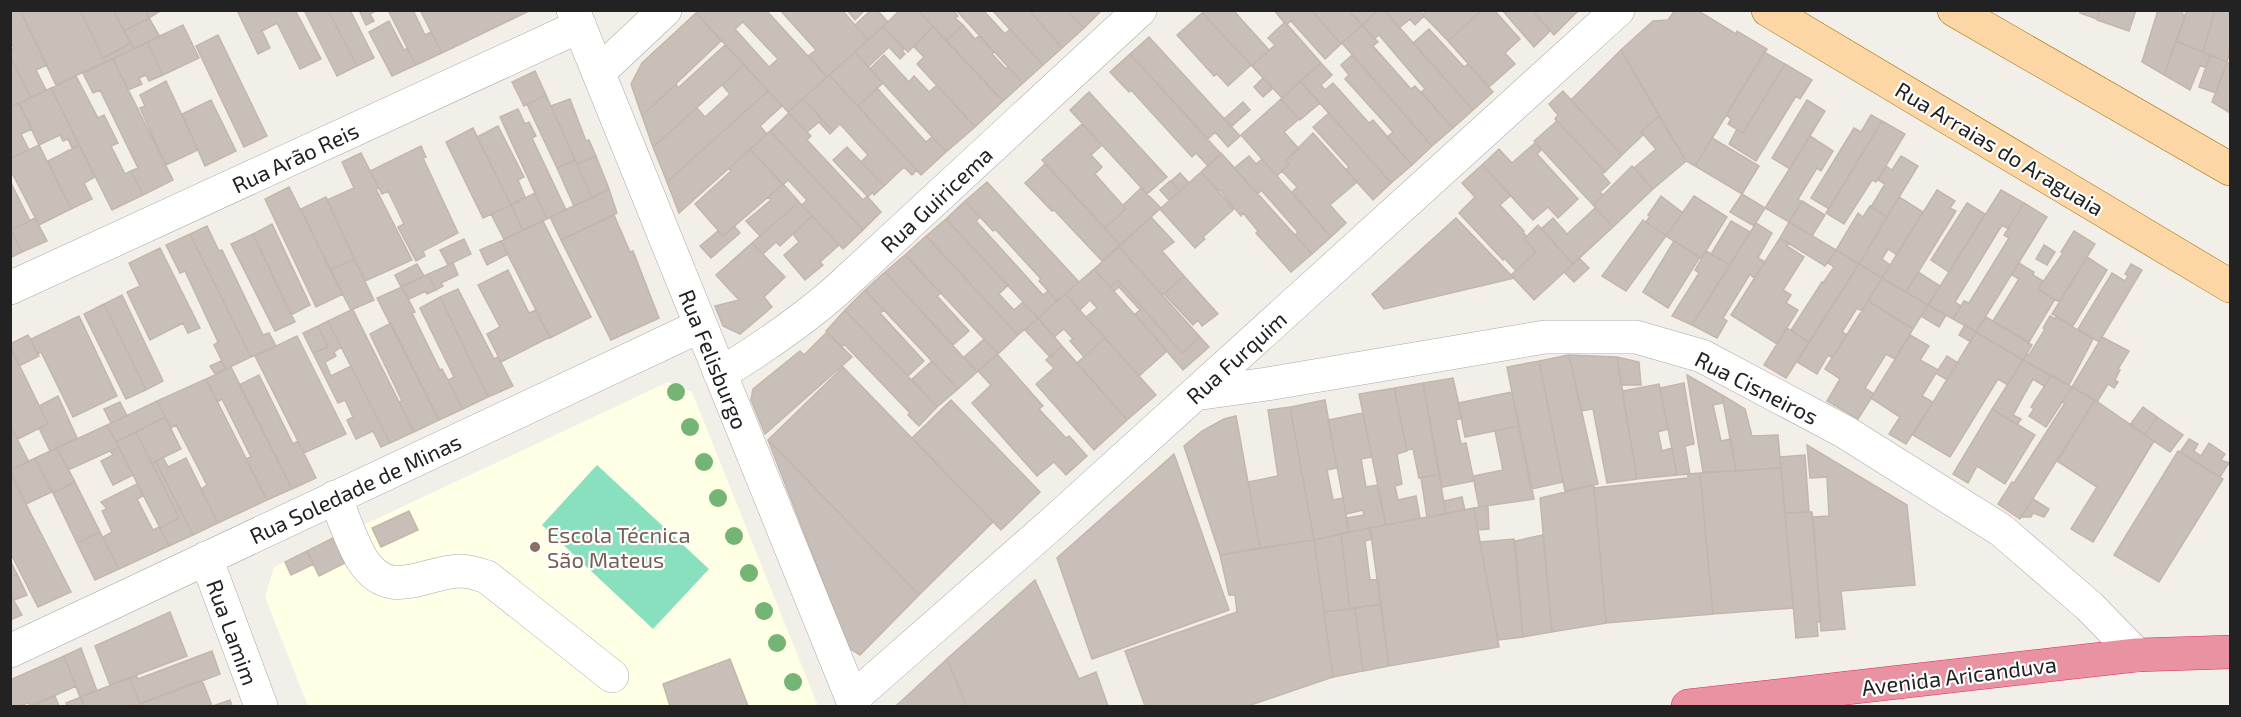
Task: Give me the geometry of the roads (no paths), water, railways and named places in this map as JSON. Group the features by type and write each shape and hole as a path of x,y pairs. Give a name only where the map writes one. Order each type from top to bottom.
{"highway":[{"name":"Avenida Aricanduva","path":"1688,706 2138,655 2230,652"}],"main road":[{"name":"Rua Arraias do Araguaia","path":"1768,10 2230,286"},
{"path":"1954,10 2230,169"}],"street":[{"path":"599,72 665,10"},
{"name":"Rua Guiricema","path":"720,374 799,322 836,292 1140,10"},
{"name":"Rua Furquim","path":"853,703 1618,10"},
{"name":"Rua Felisburgo","path":"576,18 853,703"},
{"name":"Rua Arão Reis","path":"10,288 576,18"},
{"name":"Rua Soledade de Minas","path":"10,651 700,326"},
{"name":"Rua Cisneiros","path":"1195,394 1545,337 1636,338 1702,356 1845,432 2001,530 2089,606 2138,655"},
{"path":"335,497 363,562 380,578 396,584 458,571 469,571 487,577 612,676"},
{"name":"Rua Lamim","path":"206,558 261,706"}],"place":[{"name":"Escola Técnica São Mateus","path":"535,547"}]}
